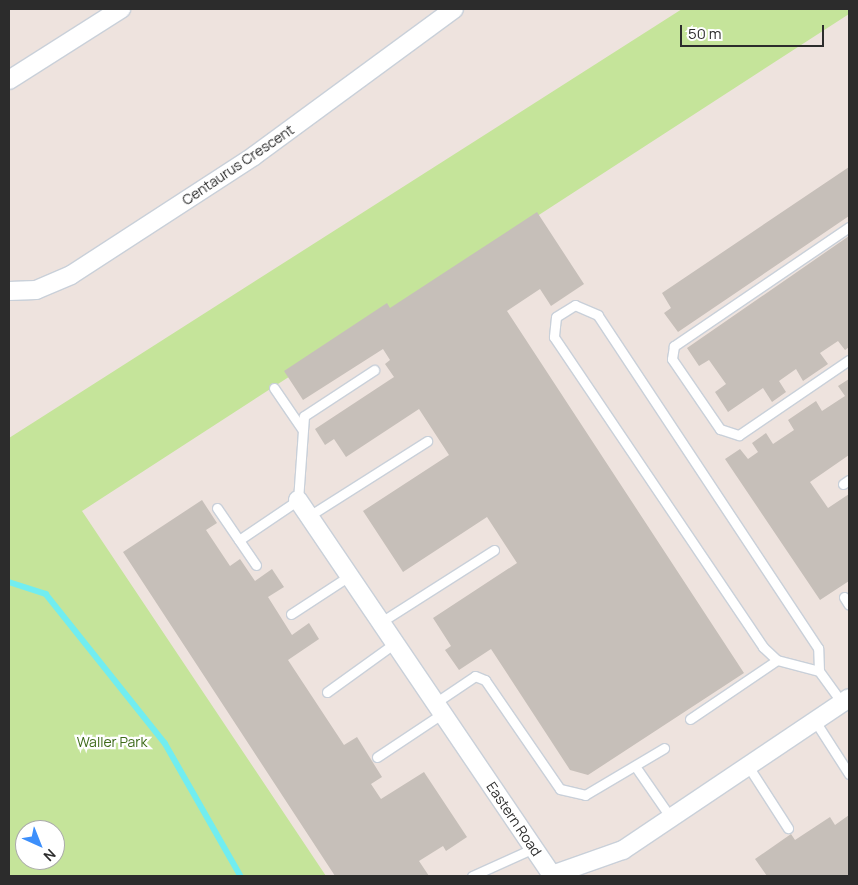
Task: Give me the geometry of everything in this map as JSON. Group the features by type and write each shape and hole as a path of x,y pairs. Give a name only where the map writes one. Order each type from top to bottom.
{"street":[{"path":"9,80 121,9"},
{"name":"Centaurus Crescent","path":"9,291 36,290 71,275 254,156 454,9"},
{"name":"Eastern Road","path":"298,500 552,874 623,850 845,701"}],"lane":[{"path":"849,227 674,346 672,359 720,429 739,435 849,360"},
{"path":"819,671 818,648 598,315 575,305 556,316 554,337 763,647 777,660 819,671 845,701"},
{"path":"239,540 298,500 304,416 374,370"},
{"path":"274,388 302,429"},
{"path":"309,516 427,441"},
{"path":"217,508 256,565"},
{"path":"381,622 494,550"},
{"path":"291,614 349,576"},
{"path":"327,692 395,644"},
{"path":"690,720 777,660"},
{"path":"377,757 439,708 474,676 485,680 560,789 585,795 664,748"},
{"path":"815,721 849,774"},
{"path":"636,766 670,818"},
{"path":"748,766 788,828"},
{"path":"472,876 534,848"}],"green space":[{"name":"Waller Park","path":"682,9 849,9 849,14 82,511 326,876 9,876 9,438"}],"building":[{"path":"849,167 849,216 678,332 664,313 671,308 662,293"},
{"path":"537,212 584,284 551,306 540,289 507,311 744,673 588,775 570,770 491,649 459,670 445,650 451,646 433,618 517,563 487,517 403,572 363,511 449,455 419,409 346,457 334,439 325,445 315,429 394,377 385,364 390,360 383,349 303,400 284,371 387,303 390,308"},
{"path":"849,236 849,347 845,350 838,341 820,353 828,364 803,381 796,369 779,381 786,392 772,402 763,388 728,412 715,392 726,384 709,360 699,366 687,348"},
{"path":"849,379 849,455 810,482 828,508 849,494 849,581 820,600 725,459 740,449 748,459 758,452 752,443 766,433 773,444 794,430 788,420 816,401 822,411 845,396 838,386"},
{"path":"202,500 217,523 206,530 230,566 240,559 255,581 272,569 284,587 268,597 292,635 309,623 319,639 288,660 344,745 357,737 382,777 371,784 381,799 424,772 467,837 446,851 443,846 419,861 429,876 335,876 123,552"},
{"path":"849,815 849,876 767,876 755,859 791,834 795,840 830,817 835,825"}],"waterway":[{"path":"9,582 46,594 165,743 241,876"}]}
